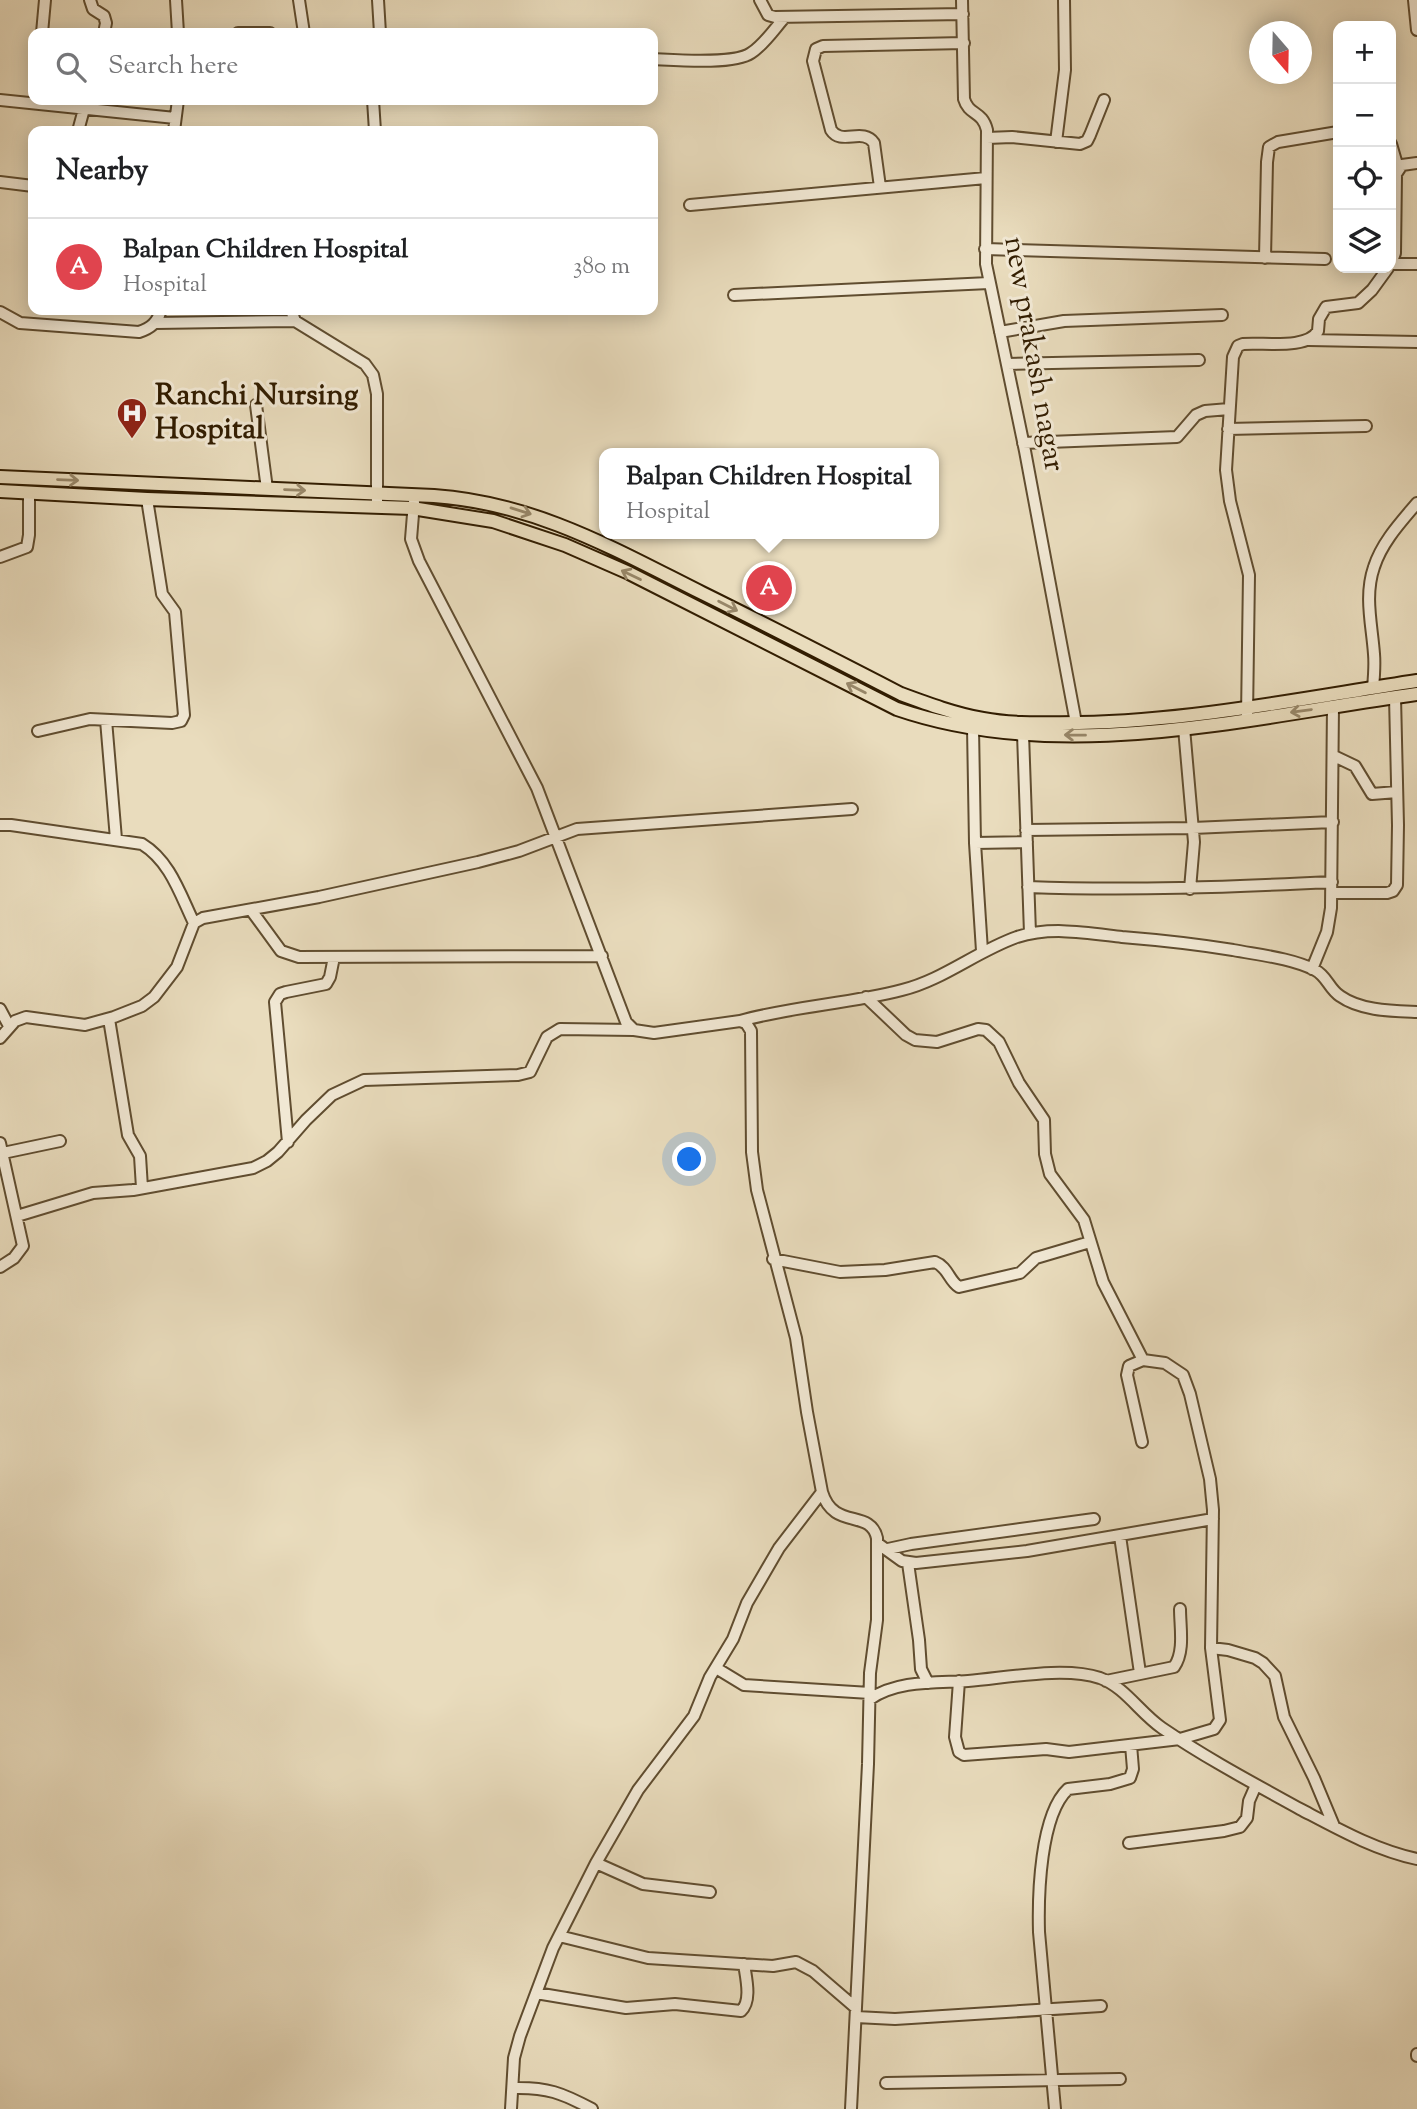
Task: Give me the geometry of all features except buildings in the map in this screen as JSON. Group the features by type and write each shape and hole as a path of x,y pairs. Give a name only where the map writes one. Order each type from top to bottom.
{"main road":[{"path":"0,477 267,489 377,500"},
{"path":"0,491 147,499 488,502 568,528 631,557 922,702 985,720 1019,723 1141,720 1333,706 1417,694"},
{"path":"414,501 493,521 565,545 629,573 897,709 935,722 1023,734 1115,734 1184,728 1417,681"}],"street":[{"path":"42,28 45,0"},
{"path":"90,0 93,9 104,16 105,28"},
{"path":"176,0 178,28"},
{"path":"299,0 303,28"},
{"path":"378,0 380,28"},
{"path":"760,0 768,15 785,17 963,14"},
{"path":"962,0 964,99 966,106 984,119 987,138 1012,137 1073,145 1087,141 1104,100"},
{"path":"1056,142 1065,70 1064,0"},
{"path":"1414,0 1417,30"},
{"path":"658,59 710,60 747,56 785,17"},
{"path":"880,187 874,143 870,138 865,135 839,137 831,130 813,61 816,49 823,46 964,43"},
{"path":"0,100 28,102"},
{"path":"174,126 177,105"},
{"path":"373,105 375,126"},
{"path":"80,126 89,106 175,118"},
{"path":"1265,257 1269,147 1279,142 1333,133"},
{"name":"new prakash nagar","path":"987,138 985,249 989,283 1023,443 1076,723"},
{"path":"1396,163 1417,163"},
{"path":"690,205 986,177"},
{"path":"0,182 28,185"},
{"path":"985,249 1325,259"},
{"path":"1396,265 1417,264"},
{"path":"1309,340 1318,331 1319,319 1326,307 1358,303 1384,273"},
{"path":"734,295 989,283"},
{"path":"0,312 20,323 139,332 155,323 159,315"},
{"path":"1000,332 1064,321 1222,314"},
{"path":"293,315 295,321"},
{"path":"155,323 295,321 365,364 373,374 377,394 377,500"},
{"path":"1248,713 1249,575 1227,485 1233,357 1238,346 1252,343 1293,344 1309,340 1417,342"},
{"path":"1007,364 1199,360"},
{"path":"256,405 267,489"},
{"path":"1023,443 1177,437 1196,415 1205,411 1229,409"},
{"path":"1228,429 1366,426"},
{"path":"0,557 27,547 29,493"},
{"path":"38,731 79,721 181,722 184,715 175,612 162,594 147,499"},
{"path":"414,501 411,539 419,561 532,777 622,1014 634,1030"},
{"path":"1373,688 1374,655 1369,600 1371,577 1381,551 1417,503"},
{"path":"1028,887 1108,890 1332,888 1387,893 1393,891 1397,885 1395,697"},
{"path":"1312,969 1330,921 1333,706"},
{"path":"106,720 116,839"},
{"path":"973,728 975,843 982,951"},
{"path":"1184,728 1193,828 1190,889"},
{"path":"1023,734 1030,933"},
{"path":"1334,756 1355,766 1372,794 1397,792"},
{"path":"0,1009 4,1031 26,1017 85,1025 108,1019 142,1006 154,997 177,967 194,923 203,918 450,869 519,851 577,829 852,809"},
{"path":"1027,830 1193,828 1333,822"},
{"path":"0,825 142,844 161,859 194,923"},
{"path":"975,843 1027,842"},
{"path":"251,910 281,951 299,957 602,956"},
{"path":"17,1216 93,1193 142,1188 253,1168 267,1161 288,1142 332,1095 364,1080 518,1075 530,1072 547,1037 560,1029 634,1030 654,1033 740,1021 775,1011 866,997 917,985 982,951 1030,933 1063,931 1233,950 1312,969 1322,974 1338,995 1345,999 1373,1008 1417,1012"},
{"path":"288,1142 275,1002 280,994 326,984 334,957"},
{"path":"866,997 906,1035 915,1040 937,1042 978,1029 993,1034 1006,1052 1019,1083 1044,1120 1045,1154 1050,1174 1080,1212 1103,1282 1143,1360"},
{"path":"108,1019 128,1135 140,1156 142,1188"},
{"path":"740,1021 747,1023 752,1040 752,1152 757,1190 796,1338 822,1492 825,1502 839,1516 870,1524 875,1529 877,1543 877,1620 871,1657 851,2109"},
{"path":"0,1267 14,1258 23,1246 1,1146 60,1141"},
{"path":"774,1259 840,1272 885,1270 936,1262 951,1274 955,1285 959,1287 1020,1273 1036,1258 1090,1242"},
{"path":"959,1681 955,1737 959,1752 964,1755 1046,1749 1069,1752 1131,1745 1180,1739 1214,1729 1219,1724 1211,1648 1213,1519 1210,1479 1183,1375 1165,1363 1143,1360 1129,1366 1127,1375 1142,1442"},
{"path":"511,2109 516,2050 559,1936 596,1863 638,1790 694,1716 733,1639 747,1603 779,1548 822,1492"},
{"path":"888,1549 1094,1519"},
{"path":"877,1543 908,1563 1027,1552 1213,1519"},
{"path":"1120,1536 1140,1673"},
{"path":"908,1563 921,1669 928,1683"},
{"path":"1106,1681 1140,1673 1164,1671 1177,1664 1180,1651 1180,1609"},
{"path":"1211,1648 1241,1653 1264,1663 1271,1670 1278,1686 1284,1717 1334,1826"},
{"path":"716,1668 744,1685 870,1696 888,1689 928,1683 1052,1673 1094,1677 1123,1692 1149,1719 1256,1785 1377,1848 1417,1859"},
{"path":"1055,2109 1038,1906 1043,1858 1052,1817 1059,1800 1068,1789 1110,1784 1130,1778 1133,1769 1131,1745"},
{"path":"1129,1843 1240,1827 1247,1818 1249,1801 1256,1785"},
{"path":"596,1863 642,1884 710,1892"},
{"path":"559,1936 648,1958 773,1966 796,1962 813,1972 856,2012 869,2019 1101,2006"},
{"path":"536,1993 626,2008 675,2004 741,2011 746,2007 747,2000 744,1964"},
{"path":"886,2083 1120,2078"},
{"path":"513,2088 539,2087 552,2090 592,2109"}],"place":[{"name":"Ranchi Nursing Hospital","path":"132,440"},
{"name":"Balpan Children Hospital","path":"769,588"}]}
